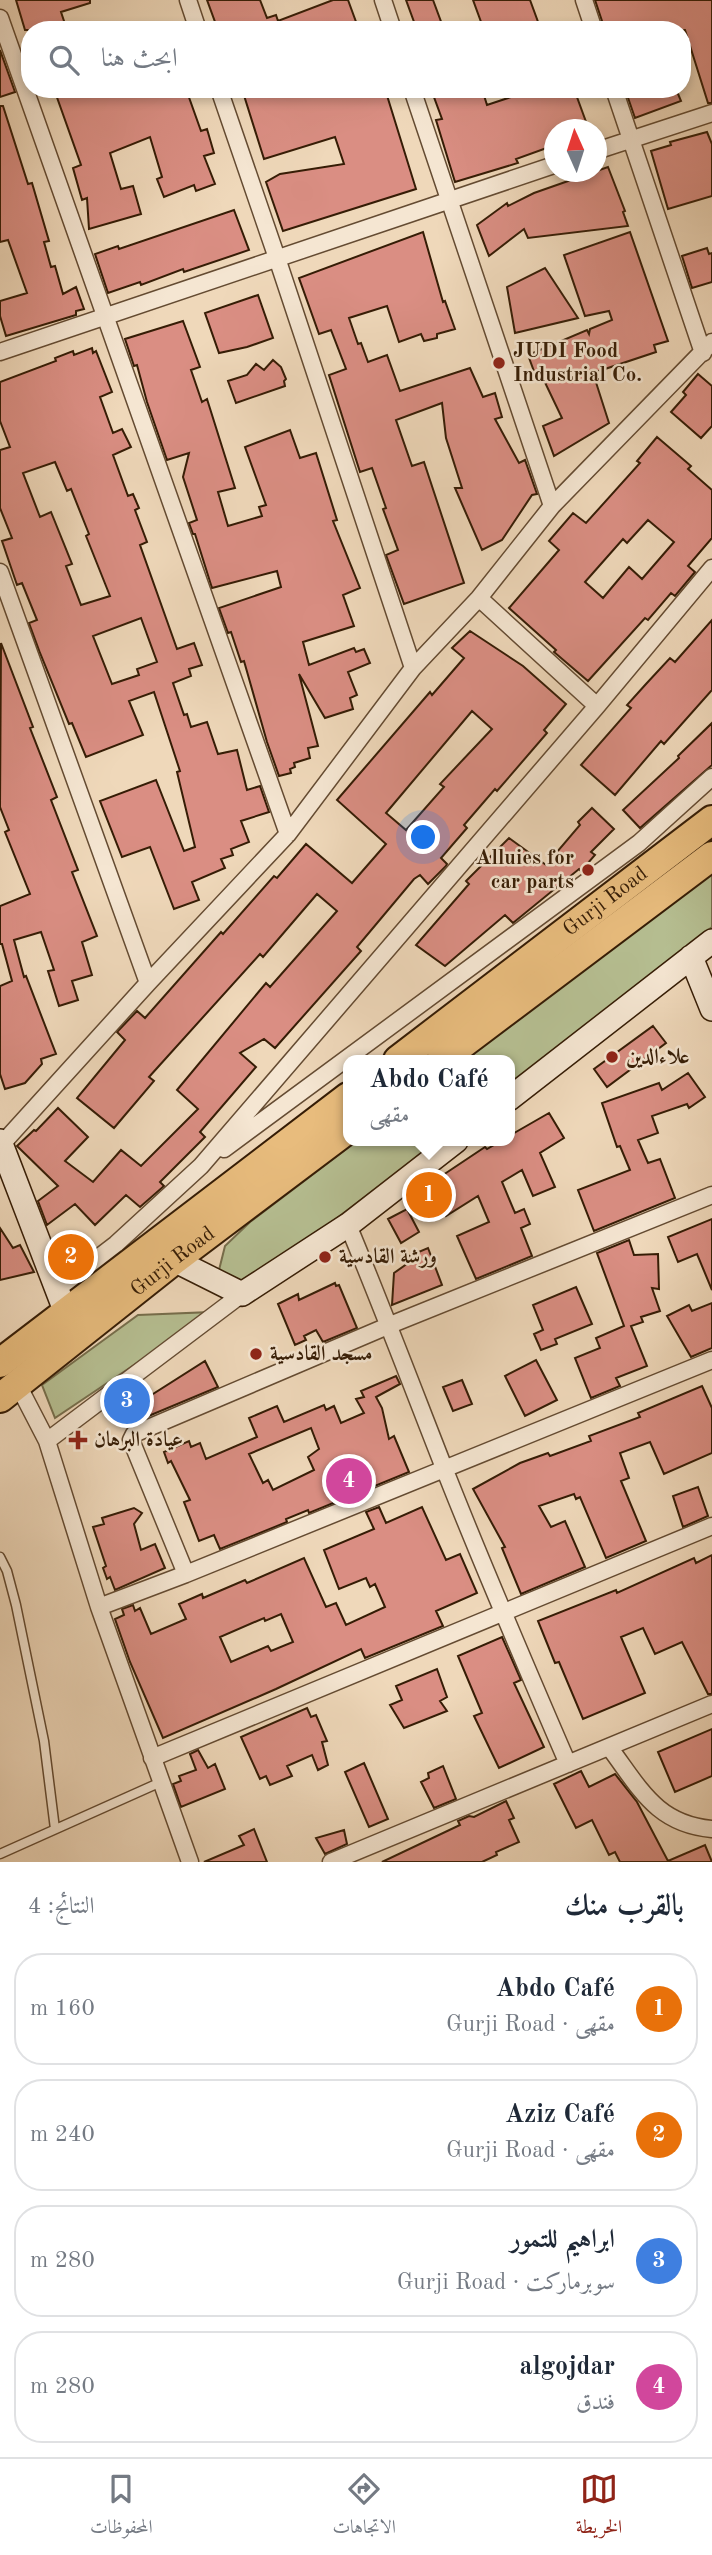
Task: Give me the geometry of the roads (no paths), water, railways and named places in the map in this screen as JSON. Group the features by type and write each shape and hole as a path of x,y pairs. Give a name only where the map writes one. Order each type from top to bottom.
{"highway":[{"name":"Gurji Road","path":"405,1055 712,820"},
{"name":"Gurji Road","path":"448,1055 712,856"},
{"name":"Gurji Road","path":"17,1371 61,1301 343,1101"},
{"name":"Gurji Road","path":"17,1371 174,1260 343,1133"}],"main road":[{"path":"515,1094 712,942"},
{"path":"691,957 712,1009"},
{"path":"1,1143 61,1301"},
{"path":"174,1260 242,1294 348,1225 450,1146"}],"street":[{"path":"188,0 195,21"},
{"path":"383,0 390,21"},
{"path":"584,0 591,21"},
{"path":"0,18 21,78"},
{"path":"28,98 288,834"},
{"path":"222,98 412,668"},
{"path":"415,98 552,506"},
{"path":"1,1143 288,834 412,668 480,597 552,506 708,347 617,98"},
{"path":"607,147 712,113"},
{"path":"0,352 544,169"},
{"path":"201,1166 597,706 712,568"},
{"path":"0,572 148,983"},
{"path":"480,597 597,706"},
{"path":"352,1055 639,843 712,777"},
{"path":"61,1301 116,1244 201,1166 343,1061"},
{"path":"186,1574 131,1440 134,1434 390,1325 712,1195"},
{"path":"348,1225 502,1612 568,1764"},
{"path":"47,1441 242,1294"},
{"path":"99,1607 712,1360"},
{"path":"17,1371 47,1441 99,1607 190,1862"},
{"path":"152,1758 712,1526"},
{"path":"331,1862 712,1703"},
{"path":"609,1747 659,1811 676,1821 712,1829"}],"lane":[{"path":"0,1557 16,1605 44,1741 55,1829"},
{"path":"0,1854 161,1782"}],"place":[{"name":"JUDI Food Industrial Co.","path":"499,363"},
{"name":"Alluies for car parts","path":"588,870"},
{"name":"علاءالدين","path":"612,1057"},
{"name":"Abdo Café","path":"429,1195"},
{"name":"Aziz Café","path":"71,1257"},
{"name":"ورشة القادسية","path":"325,1257"},
{"name":"مسجد القادسية","path":"256,1354"},
{"name":"ابراهيم للتمور","path":"127,1401"},
{"name":"عيادة البرهان","path":"78,1440"},
{"name":"algojdar","path":"349,1481"}]}
